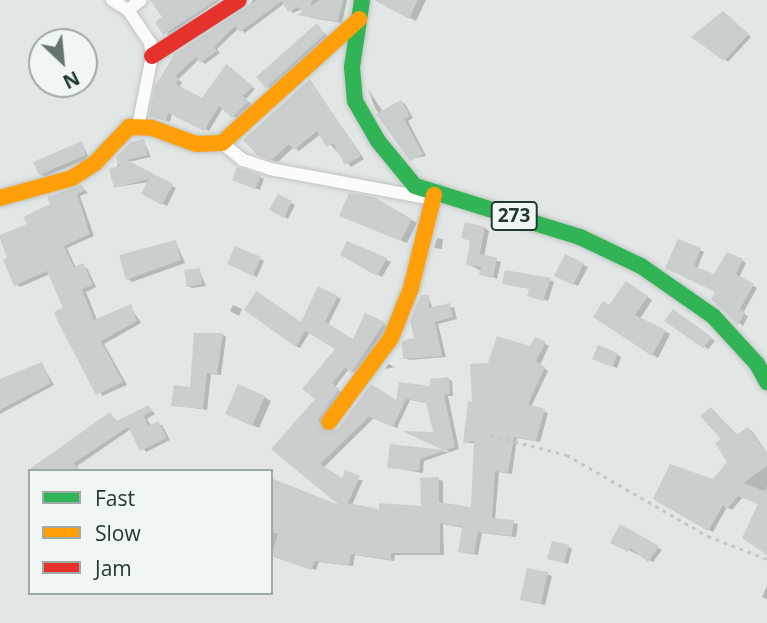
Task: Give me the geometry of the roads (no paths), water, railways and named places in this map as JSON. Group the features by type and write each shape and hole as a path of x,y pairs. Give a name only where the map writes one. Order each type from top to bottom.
{"street":[{"path":"112,0 128,10 150,43 152,56 138,127"},
{"path":"128,10 142,0"},
{"name":"273","path":"362,0 352,67 355,101 396,165 415,186 433,197 580,237 634,262 713,316 757,364 767,383"},
{"path":"152,56 230,2"},
{"path":"0,198 72,178 95,163 123,131 138,127 196,144 222,143 359,19"},
{"path":"222,143 243,160 270,169 433,197 417,249 411,288 391,338 329,422"}]}
